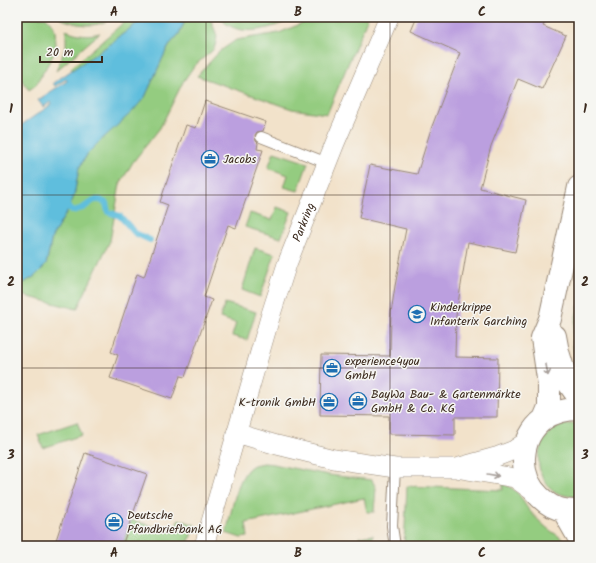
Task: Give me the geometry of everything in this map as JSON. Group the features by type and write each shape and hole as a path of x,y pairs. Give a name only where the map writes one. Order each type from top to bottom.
{"street":[{"name":"Parkring","path":"204,546 270,314 287,264 349,108 389,17"},
{"path":"544,419 549,407 550,385 542,338 550,319 579,187"},
{"path":"550,319 567,381 579,398"},
{"path":"534,492 526,476 523,458 527,441 534,429 544,419 568,409 579,409"},
{"path":"236,433 334,459 395,468 455,468 514,478 534,492 547,504 571,511 579,538"},
{"path":"455,468 496,457 514,450 527,441"}],"lane":[{"path":"261,137 327,163"},
{"path":"395,468 392,526 395,546"}],"green space":[{"path":"17,17 46,17 52,24 55,31 56,45 52,57 36,85 29,90 17,74"},
{"path":"59,17 115,17 105,22 85,25 74,23"},
{"path":"130,17 145,17 73,71 71,68"},
{"path":"183,17 207,17 211,20 217,36 215,46 213,50 194,66 183,82 160,128 133,162 120,184 110,241 77,309 17,294 17,287 35,276 46,265 52,237 69,208 74,196 79,168 88,153 145,97 165,53 179,34 184,23"},
{"path":"219,17 297,17 267,28 246,30 236,29"},
{"path":"312,17 368,17 327,114 292,109 197,76 220,51 236,40 279,33 305,22"},
{"path":"66,30 83,34 100,33 56,71 66,47"},
{"path":"274,152 308,163 298,191 284,187 288,175 268,168"},
{"path":"277,207 291,212 281,238 245,227 250,213 272,220"},
{"path":"255,248 275,254 260,297 242,290"},
{"path":"225,303 256,312 247,340 232,336 236,323 220,318"},
{"path":"579,305 579,368 574,351 573,336"},
{"path":"77,422 82,435 43,448 38,435"},
{"path":"579,423 578,497 557,493 547,485 538,460 539,452 546,436 558,427 567,424"},
{"path":"264,463 329,475 372,480 376,488 374,512 367,512 364,498 246,523 248,537 241,538 226,533 235,497 242,478 246,471 252,466"},
{"path":"503,484 513,489 535,517 561,538 568,546 404,546 407,486 503,490"},
{"path":"179,519 195,525 187,546 122,546 131,520 170,531 175,529"},
{"path":"373,535 371,546 361,546 359,537"}],"water":[{"path":"145,17 183,17 184,23 179,34 165,53 145,97 132,112 88,153 79,168 74,196 69,208 52,237 46,265 35,276 17,287 17,128 52,104 51,102 43,107 38,100 67,81 66,79 55,86 53,83 106,47"}],"building":[{"path":"417,17 547,17 543,26 566,36 542,89 518,79 491,146 480,188 526,200 515,252 468,242 456,316 455,357 498,358 497,417 455,417 455,435 389,434 389,416 320,415 321,355 390,356 391,313 406,229 359,218 370,165 417,174 431,129 460,53 411,31"},
{"path":"205,101 266,122 263,131 257,132 255,135 258,143 257,149 263,150 236,228 228,225 204,297 212,300 185,377 180,376 172,399 110,378 118,355 111,352 137,274 144,277 168,205 160,202 186,125 196,128"},
{"path":"85,453 147,474 122,546 54,546"}],"waterway":[{"path":"69,208 73,211 83,208 94,200 100,200 106,203 108,212 120,216 135,233 150,240"}],"place":[{"name":"Jacobs","path":"210,159"},
{"name":"Kinderkrippe Infanterix Garching","path":"417,314"},
{"name":"experience4you GmbH","path":"332,368"},
{"name":"BayWa Bau- & Gartenmärkte GmbH & Co. KG","path":"358,401"},
{"name":"K-tronik GmbH","path":"329,402"},
{"name":"Deutsche Pfandbriefbank AG","path":"114,522"}]}
